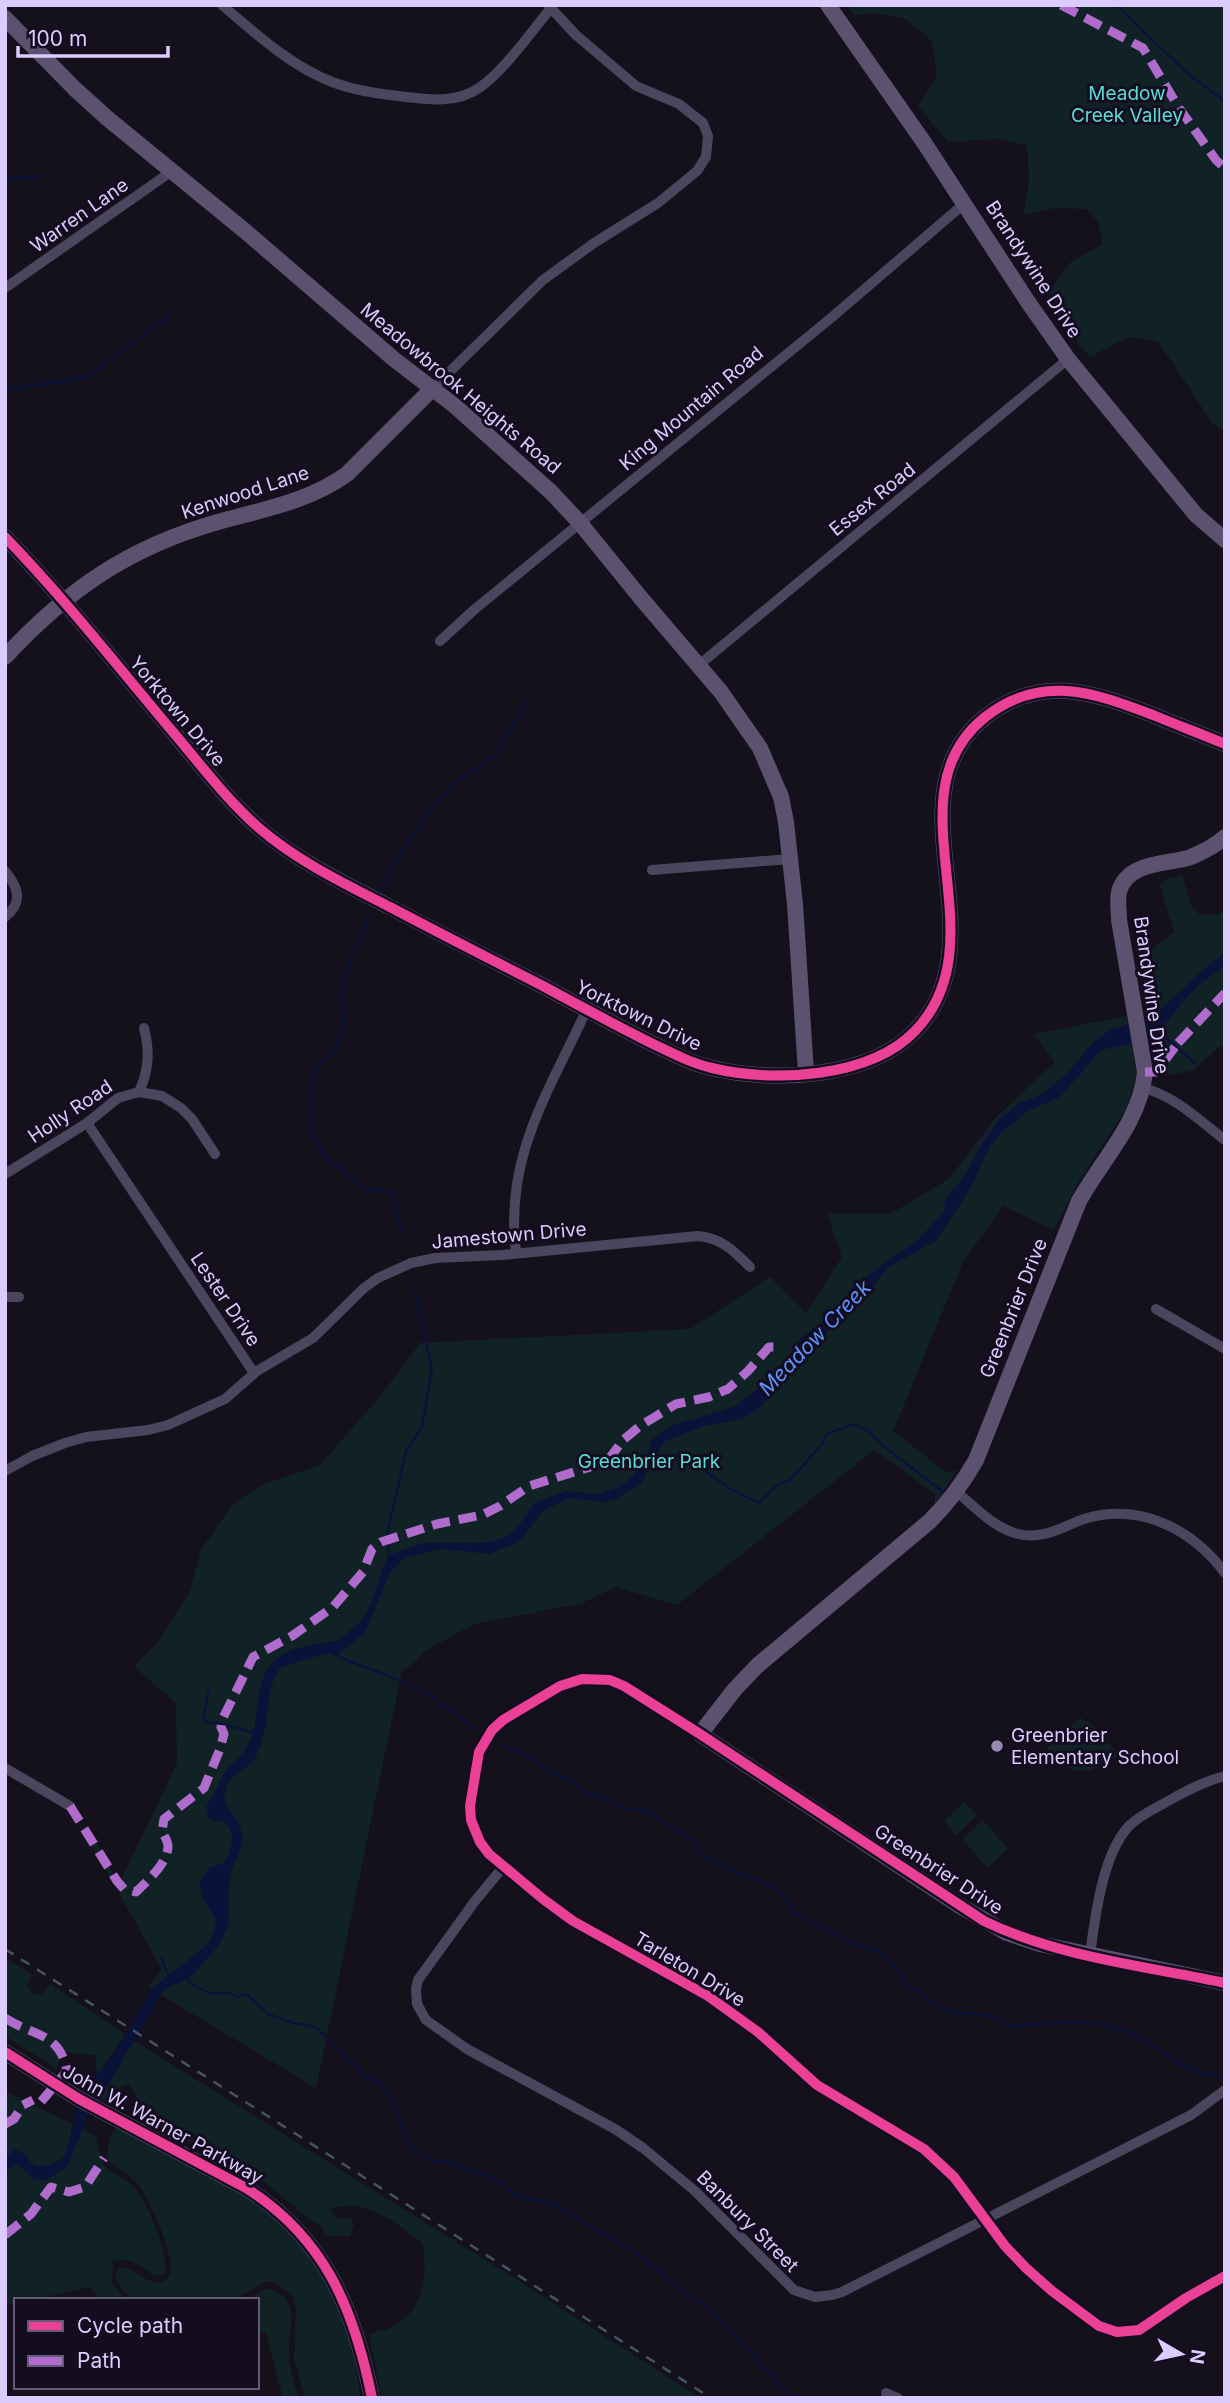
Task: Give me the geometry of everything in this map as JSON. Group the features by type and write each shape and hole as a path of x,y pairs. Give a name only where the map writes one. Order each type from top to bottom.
{"street":[{"path":"222,5 289,58 333,82 387,95 441,100 467,94 487,82 550,6"},
{"name":"Brandywine Drive","path":"828,5 965,203 1068,359 1196,514 1225,540"},
{"name":"Kenwood Lane","path":"5,657 63,600 112,567 162,541 218,522 288,504 331,485 347,474 543,280 594,243 658,203 696,171 706,157 708,136 703,123 679,104 636,86 576,35 550,6"},
{"name":"Meadowbrook Heights Road","path":"5,18 75,89 368,338 490,437 551,492 580,523 744,723 768,763 780,797 790,859 806,1073"},
{"name":"Warren Lane","path":"5,288 172,171"},
{"name":"King Mountain Road","path":"440,640 831,318 965,203"},
{"name":"Essex Road","path":"698,665 1068,359"},
{"name":"Yorktown Drive","path":"5,537 63,600 217,786 285,849 363,893 587,1009 683,1058 708,1067 756,1074 806,1073 846,1068 883,1055 913,1033 934,1006 945,980 951,939 952,916 943,830 946,777 958,747 977,724 1003,705 1037,693 1086,691 1225,744"},
{"name":"Brandywine Drive","path":"1225,837 1191,857 1135,871 1122,886 1118,900 1144,1067 1143,1088 1177,1102 1225,1140"},
{"path":"652,870 790,859"},
{"path":"5,870 15,883 18,896 12,911 5,917"},
{"path":"516,1253 516,1197 526,1142 545,1093 587,1009"},
{"path":"139,1091 148,1066 144,1028"},
{"name":"Greenbrier Drive","path":"1143,1088 1133,1118 1079,1201 975,1460 957,1492 930,1521 758,1665 735,1689 700,1734 984,1921 1030,1941 1225,1983"},
{"name":"Holly Road","path":"5,1174 87,1123 118,1098 139,1091 162,1096 181,1108 192,1119 215,1154"},
{"name":"Lester Drive","path":"6,1470 40,1452 86,1437 168,1425 225,1399 254,1373 87,1123"},
{"name":"Jamestown Drive","path":"254,1373 313,1338 364,1288 394,1269 411,1263 435,1258 698,1236 709,1237 729,1246 750,1267"},
{"path":"5,1297 19,1297"},
{"path":"1156,1309 1225,1349"},
{"path":"957,1492 995,1524 1027,1535 1047,1534 1098,1516 1130,1515 1149,1519 1182,1532 1210,1553 1225,1573"},
{"name":"Tarleton Drive","path":"700,1734 610,1680 582,1679 560,1686 503,1720 492,1730 479,1752 470,1805 471,1820 480,1842 504,1866 573,1921 708,1996 734,2013 817,2085 924,2149 954,2177 1005,2246 1052,2291 1099,2326 1117,2332 1139,2330 1186,2298 1225,2276"},
{"path":"5,1768 70,1806"},
{"path":"1090,1955 1100,1898 1111,1856 1121,1836 1138,1818 1192,1788 1225,1776"},
{"name":"Banbury Street","path":"504,1866 418,1980 417,2004 426,2020 467,2049 615,2129 643,2148 695,2192 786,2284 804,2295 826,2297 842,2292 1191,2115 1225,2090"},
{"name":"John W. Warner Parkway","path":"5,2052 79,2099 260,2197 307,2241 329,2271 349,2312 370,2393"},
{"path":"886,2393 898,2398"}],"green space":[{"name":"Meadow Creek Valley","path":"847,5 1225,5 1225,431 1213,424 1158,341 1128,337 1090,357 1078,343 1049,291 1071,262 1103,244 1098,222 1087,209 1055,208 1024,214 1029,178 1027,145 995,139 948,142 918,106 937,75 932,41 906,19 876,13 855,15"},
{"path":"1182,876 1191,905 1200,915 1218,915 1225,910 1225,953 1154,1016 1152,950 1174,932 1160,885 1170,878"},
{"path":"1225,959 1225,1045 1219,1047 1193,1070 1171,1075 1165,1070 1171,1053 1153,1040 1162,1025 1202,979"},
{"name":"Greenbrier Park","path":"1127,1016 1136,1074 1128,1106 1081,1178 1054,1230 1003,1206 963,1262 893,1431 946,1472 956,1471 935,1505 935,1494 874,1450 677,1605 616,1587 582,1603 475,1624 424,1651 414,1663 402,1670 316,2088 148,1987 162,1969 82,1828 87,1825 119,1885 177,1763 176,1703 134,1667 160,1640 190,1591 201,1550 232,1505 262,1485 320,1465 381,1395 420,1343 690,1329 770,1277 806,1313 842,1257 827,1213 890,1214 949,1179 996,1117 1055,1062 1034,1034"},
{"path":"1080,1718 1089,1722 1119,1755 1098,1767 1081,1771 1064,1766 1045,1751"},
{"path":"965,1802 977,1816 956,1835 944,1821"},
{"path":"983,1820 1008,1849 987,1868 962,1839"},
{"path":"5,1958 31,1974 27,1985 33,1995 44,1993 50,1984 125,2034 97,2075 95,2055 61,2052 57,2069 5,2036"},
{"path":"134,2041 538,2293 700,2398 382,2398 369,2334 393,2327 413,2309 424,2279 423,2244 379,2214 354,2206 330,2210 338,2219 351,2218 354,2224 350,2236 326,2236 320,2224 313,2222 258,2177 144,2118 129,2085 122,2085 114,2104 98,2098"},
{"path":"5,2091 72,2124 69,2146 60,2160 53,2164 35,2166 25,2154 5,2159"},
{"path":"116,2127 184,2161 253,2201 291,2232 319,2268 339,2309 353,2353 360,2398 305,2398 294,2360 296,2308 293,2296 274,2282 265,2282 237,2298 131,2298 122,2290 115,2276 119,2268 131,2270 158,2282 164,2281 169,2275 170,2265 157,2220 140,2187 107,2159 109,2139"},
{"path":"82,2128 96,2137 104,2164 139,2193 150,2214 160,2239 166,2271 156,2276 135,2263 117,2260 111,2262 114,2266 111,2281 124,2298 99,2298 89,2287 41,2298 14,2298 14,2303 5,2305 5,2174 18,2164 35,2180 58,2172 71,2157"},
{"path":"270,2289 280,2294 290,2306 290,2362 299,2398 283,2398 266,2332 259,2333 259,2298 253,2298 261,2290"}],"water":[{"name":"Meadow Creek","path":"1225,953 1225,966 1200,984 1184,1000 1153,1040 1101,1050 1060,1097 1028,1111 1000,1134 990,1146 969,1191 936,1241 887,1268 872,1288 841,1314 813,1350 789,1371 776,1391 757,1410 742,1419 704,1426 663,1442 641,1484 615,1499 601,1503 568,1498 542,1512 524,1536 513,1544 490,1554 441,1549 405,1558 391,1571 365,1633 336,1656 327,1653 280,1668 272,1685 258,1753 250,1764 232,1778 225,1791 228,1808 241,1828 242,1841 232,1869 228,1922 222,1939 194,1974 161,1994 88,2115 68,2166 47,2180 35,2180 18,2164 5,2174 5,2159 14,2149 25,2154 31,2164 39,2167 53,2164 63,2158 75,2113 86,2087 114,2054 153,1988 209,1943 216,1919 203,1900 199,1883 209,1868 225,1862 232,1834 227,1824 212,1821 206,1810 222,1776 243,1753 251,1739 262,1680 276,1659 297,1648 337,1641 356,1625 368,1610 390,1555 423,1543 481,1543 507,1536 520,1524 534,1503 566,1491 598,1494 617,1488 632,1477 646,1460 651,1440 671,1426 736,1406 769,1379 796,1349 799,1340 833,1313 854,1285 919,1239 945,1210 944,1204 948,1195 963,1178 1000,1118 1021,1102 1036,1097 1051,1087 1069,1071 1093,1042 1112,1029 1154,1016"}],"waterway":[{"path":"1116,5 1188,74 1225,101"},
{"path":"5,179 40,176"},
{"path":"5,390 87,377 172,314"},
{"path":"381,889 405,846 441,797 461,777 494,758 528,699"},
{"path":"369,917 351,957 341,996 344,1024 334,1052 317,1067 310,1089 310,1131 324,1155 364,1189 393,1193 401,1234"},
{"path":"1158,1031 1195,1063"},
{"path":"389,1559 387,1534 406,1451 422,1427 432,1369 415,1292"},
{"path":"694,1463 729,1488 759,1503 777,1485 790,1480 823,1443 827,1434 854,1424 871,1433 882,1445 942,1491"},
{"path":"651,1458 685,1458"},
{"path":"337,1653 341,1658 389,1676 438,1700 476,1730"},
{"path":"209,1691 203,1717 205,1722 256,1733"},
{"path":"503,1745 537,1762 548,1771 573,1781 584,1792 624,1808 648,1811 694,1842 701,1856 776,1889 796,1914 856,1945 876,1951 900,1971 908,1986 947,2011 989,2016 1009,2026 1098,2023 1133,2033 1183,2066 1206,2074 1218,2074"},
{"path":"161,1957 170,1980"},
{"path":"186,1978 210,1993 226,1993 237,1997 246,1994 268,2014 316,2027 363,2076 383,2085 415,2151 432,2160 447,2162 491,2177 519,2196 556,2205 641,2256 679,2289 711,2310 792,2398"}],"railway":[{"path":"5,1949 711,2398"}],"marked path":[{"path":"1061,5 1143,48 1179,108 1216,160 1225,168"},
{"path":"1178,1043 1225,993"},
{"path":"1145,1072 1156,1072 1175,1047"},
{"path":"70,1806 117,1881 124,1889 136,1892 165,1859 168,1844 162,1831 164,1819 204,1788 224,1734 222,1720 253,1657 292,1636 333,1607 363,1572 372,1549 381,1542 437,1524 482,1515 529,1486 609,1459 623,1440 640,1426 676,1404 709,1397 728,1389 769,1347 775,1347"},
{"path":"5,2018 51,2042 63,2058 67,2071 40,2103"},
{"path":"5,2124 14,2119 23,2105 33,2100"},
{"path":"5,2235 31,2214 51,2187 69,2192 85,2187 104,2158"}],"cycle path":[{"path":"5,537 70,609 225,794 274,840 339,881 649,1042 696,1063 736,1073 791,1075 820,1073 847,1067 873,1059 896,1047 915,1031 939,995 949,955 950,913 943,828 945,787 957,750 984,718 1005,704 1026,695 1067,691 1109,699 1225,744"},
{"path":"1225,1983 1071,1952 984,1921 700,1734 610,1680 582,1679 560,1686 503,1720 492,1730 479,1752 470,1806 471,1820 480,1842 489,1854 573,1921 708,1996 758,2032 817,2085 924,2149 954,2177 1005,2246 1026,2268 1099,2326 1117,2332 1139,2330 1186,2298 1225,2276"},
{"path":"5,2052 79,2099 246,2188 296,2229 332,2278 345,2306 365,2365 372,2398"}],"place":[{"name":"Greenbrier Elementary School","path":"997,1746"}]}
